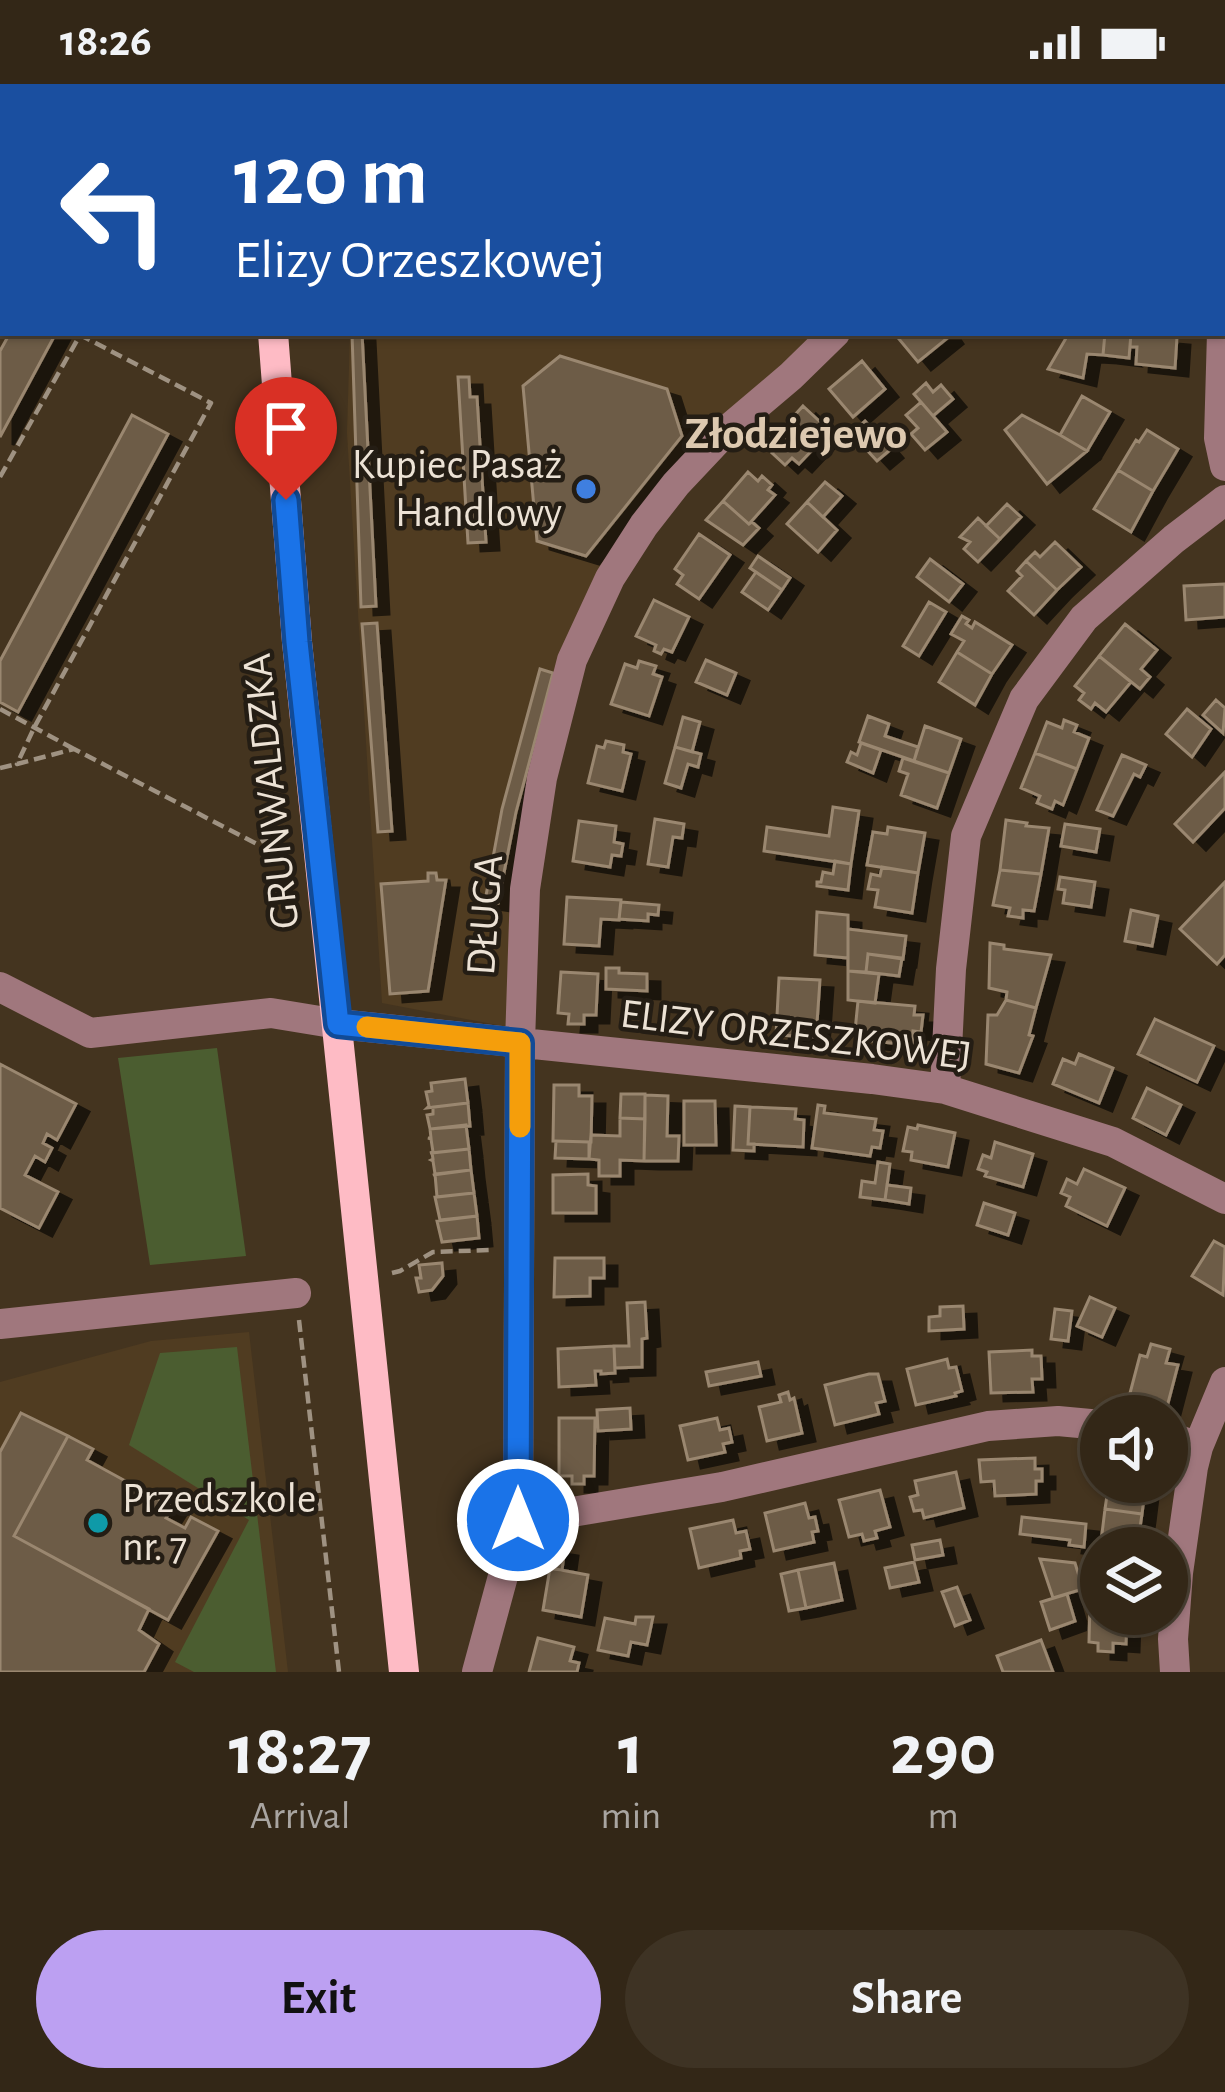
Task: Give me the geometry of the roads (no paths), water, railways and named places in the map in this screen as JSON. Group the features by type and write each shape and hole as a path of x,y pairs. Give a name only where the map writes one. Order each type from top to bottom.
{"main road":[{"name":"GRUNWALDZKA","path":"273,336 297,642 404,1672"}],"street":[{"name":"DŁUGA","path":"477,1672 518,1520 525,889 542,778 572,660 610,578 676,484 724,432 832,336"},
{"path":"1222,336 1219,438 1225,466"},
{"path":"945,1089 951,969 966,836 1024,699 1084,618 1225,500"},
{"path":"0,987 90,1033 271,1013 338,1024"},
{"name":"ELIZY ORZESZKOWEJ","path":"338,1024 945,1089 1113,1142 1225,1198"},
{"path":"0,1324 296,1293"},
{"path":"1175,1672 1178,1573 1198,1447 1225,1382"},
{"path":"518,1520 722,1487 988,1426 1080,1423"},
{"path":"1188,1443 1198,1447"}],"place":[{"name":"Kupiec Pasaż Handlowy","path":"586,489"},
{"name":"Przedszkole nr. 7","path":"98,1523"}],"district":[{"name":"Złodziejewo","path":"796,434"}]}
